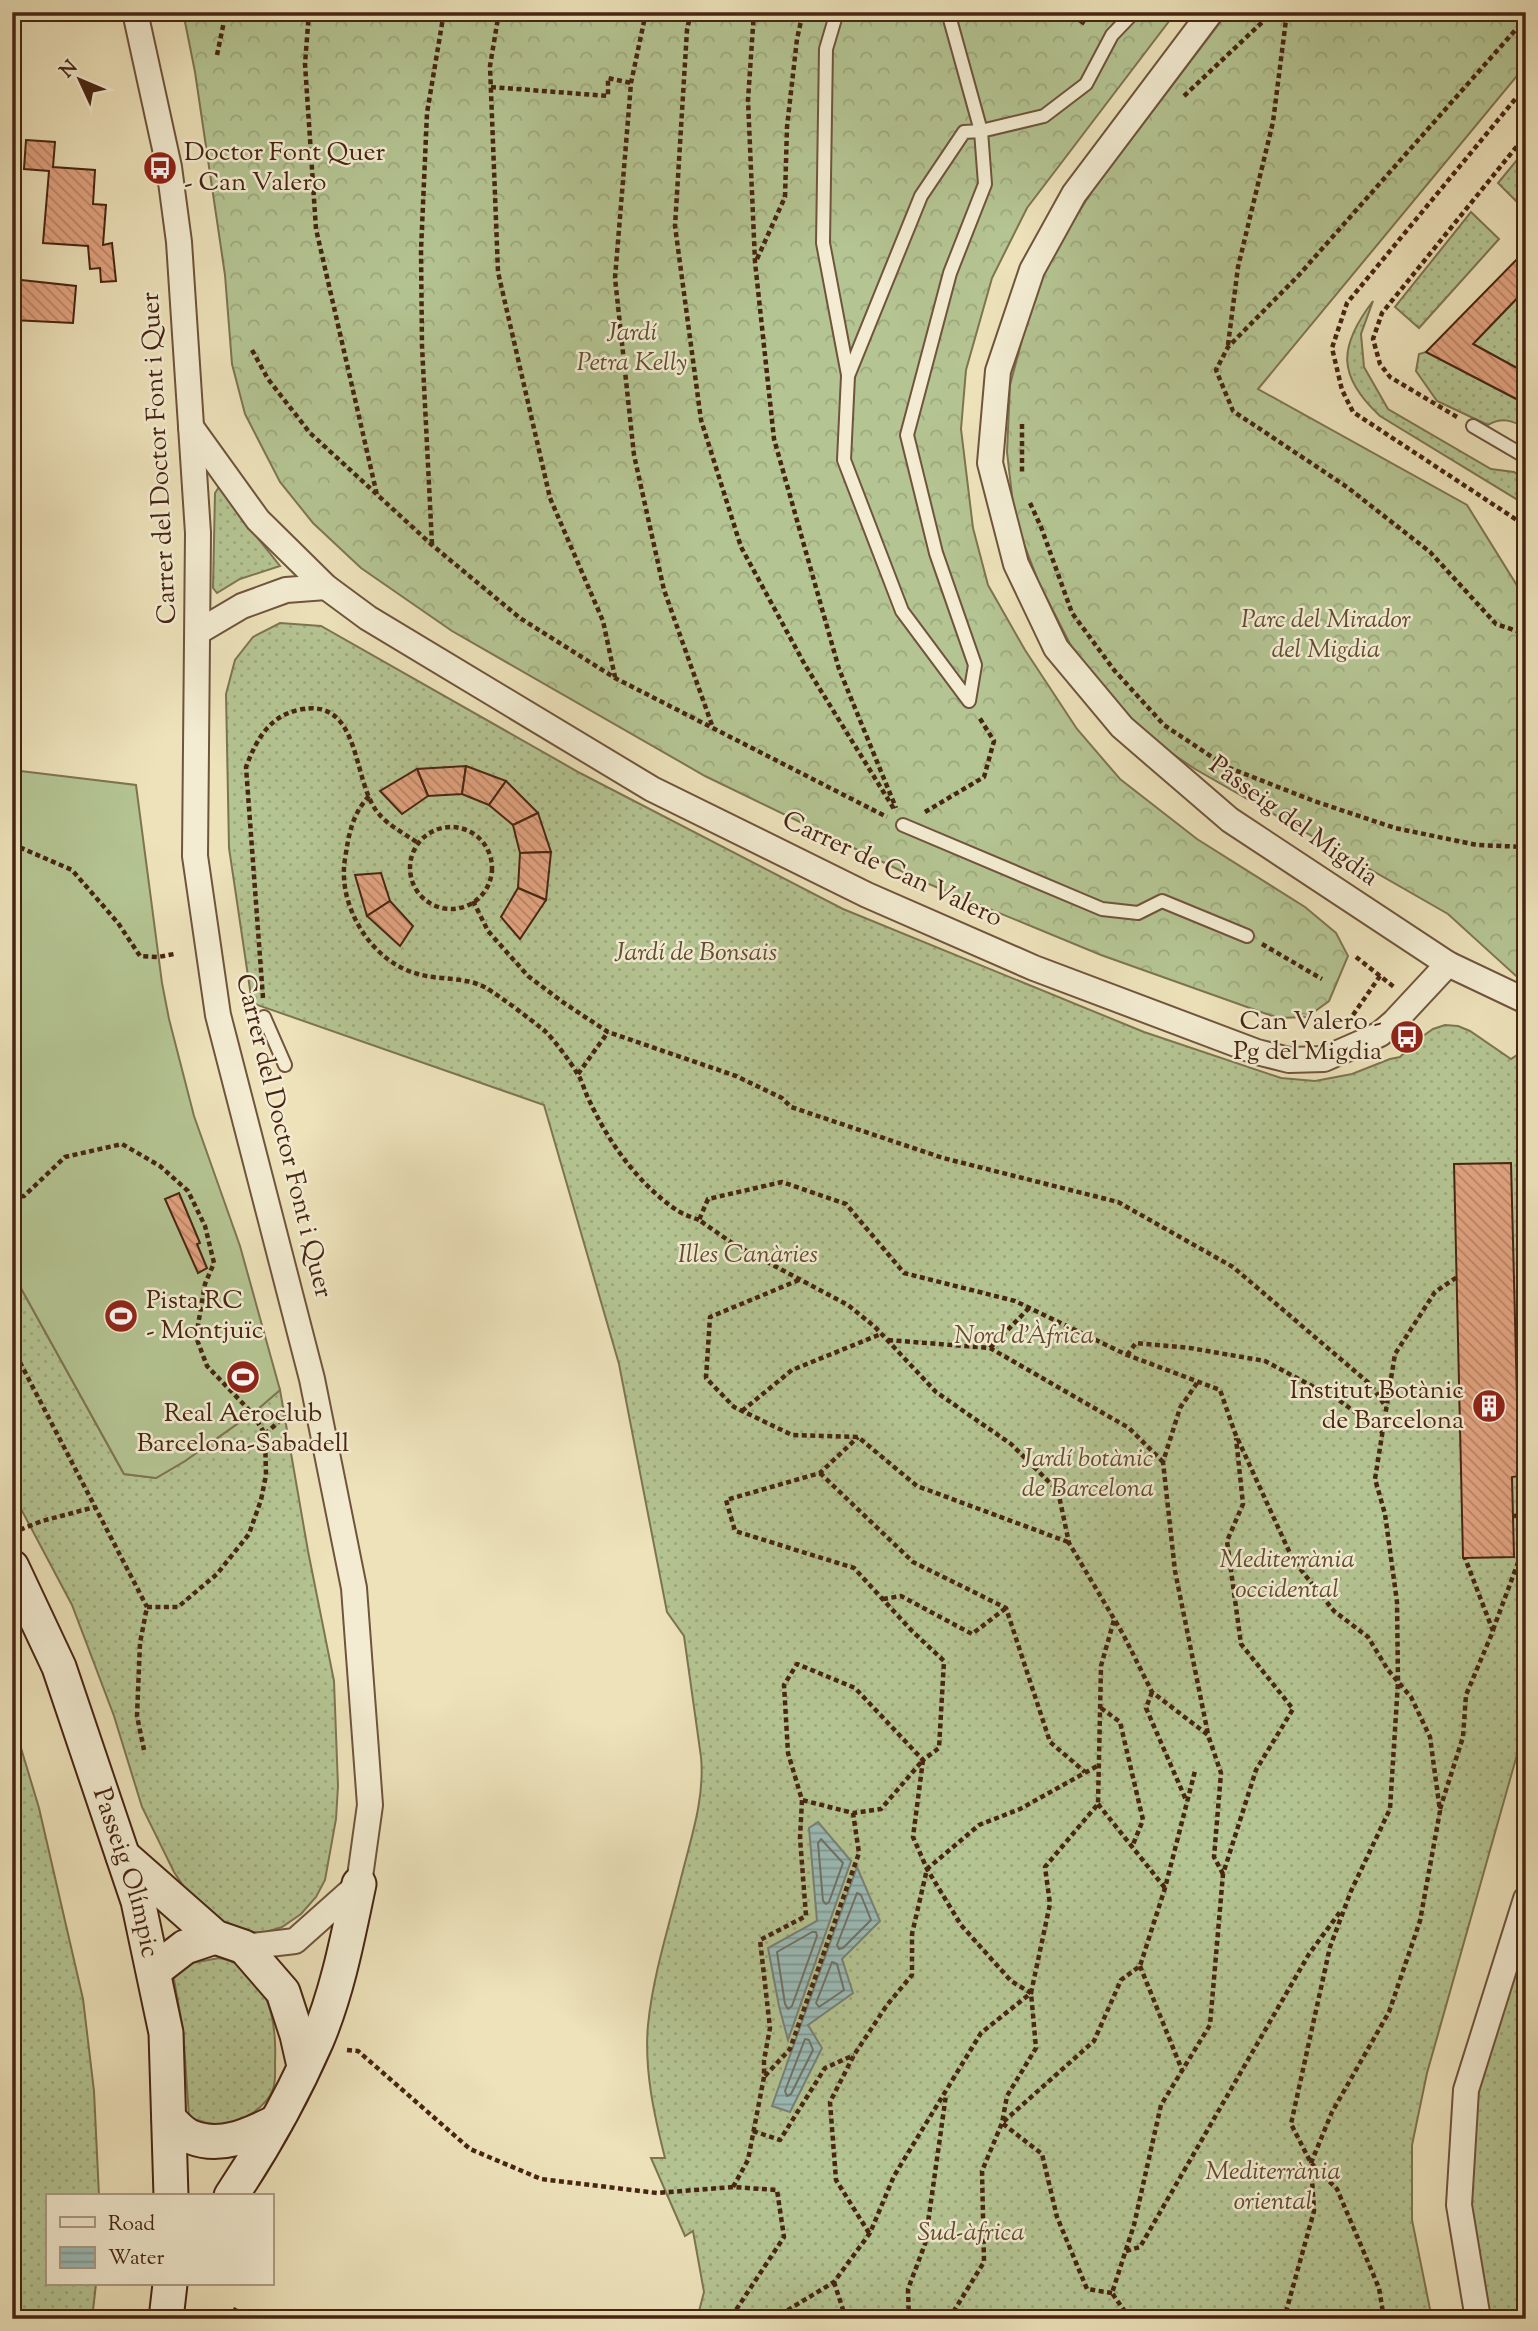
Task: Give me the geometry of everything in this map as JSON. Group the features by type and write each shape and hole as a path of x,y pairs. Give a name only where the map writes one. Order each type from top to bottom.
{"street":[{"name":"Carrer del Doctor Font i Quer","path":"135,12 169,167 179,242 198,533 195,856 218,1015 312,1379 354,1588 370,1805 359,1884"},
{"name":"Passeig del Migdia","path":"1211,12 1074,194 1032,270 998,371 990,463 1016,564 1056,649 1122,727 1230,820 1448,964 1526,1001"},
{"name":"Carrer de Can Valero","path":"191,427 258,520 326,587 368,618 652,789 867,895 1034,968 1257,1052 1289,1060 1324,1059 1380,1034 1448,964"},
{"path":"198,632 242,607 286,590 326,587"},
{"name":"Passeig Olímpic","path":"12,1567 59,1667 138,1901 166,2033 171,2194"},
{"path":"123,1856 229,1942 283,1992 297,2035 311,2053"},
{"path":"154,1971 185,1947 229,1942 295,1941 359,1884"},
{"path":"232,2194 266,2144 311,2053 345,1954 359,1884"},
{"path":"1478,2319 1459,2205 1466,2090 1526,1899"},
{"path":"169,2119 189,2136 219,2143 248,2136 276,2122"}],"lane":[{"path":"838,12 825,49 823,243 848,376 844,460 902,611 969,701"},
{"path":"948,12 981,131 985,184 950,273 907,435 936,553 975,665 969,701"},
{"path":"848,376 921,196 964,132 981,131 1044,116 1086,84 1112,34 1135,12"},
{"path":"1473,426 1526,457"},
{"path":"903,825 1102,909 1139,913 1162,901 1247,936"},
{"path":"264,1017 285,1065"}],"path":[{"path":"217,55 226,12"},
{"path":"309,12 305,64 316,229 377,496"},
{"path":"432,545 422,346 421,250 427,113 444,12"},
{"path":"499,12 490,66 498,272 550,498 603,621 615,678"},
{"path":"646,12 631,83 615,278 634,455 664,590 713,729"},
{"path":"691,12 687,30 675,226 701,420 741,547 805,665 903,825"},
{"path":"754,12 748,100 755,262 774,439 839,669 903,825"},
{"path":"755,262 785,197 787,127 797,39 803,12"},
{"path":"1180,100 1273,12"},
{"path":"1228,347 1238,267 1273,122 1287,12"},
{"path":"1526,18 1298,276 1228,347 1216,370 1233,411 1347,487 1430,552 1496,624 1526,634"},
{"path":"491,87 608,96 608,78 631,83"},
{"path":"1526,86 1347,303 1332,348 1342,390 1353,412 1526,526"},
{"path":"1473,426 1390,377 1380,364 1373,339 1382,313 1526,135"},
{"path":"252,350 268,379 310,433 432,545 520,618 615,678 903,825"},
{"path":"1023,413 1023,487"},
{"path":"1027,497 1041,527 1072,613 1114,670 1164,725 1227,767 1314,801 1395,828 1477,845 1526,847"},
{"path":"903,825 984,777 994,741 969,701"},
{"path":"264,1017 246,767 254,746 269,724 289,712 308,708 323,710 337,719 348,732 356,752 362,782 377,813 418,843"},
{"path":"369,796 357,809 343,870 349,904 370,942 394,964 416,974 481,985 545,1032 578,1074 589,1102 610,1139 636,1174 676,1210 699,1220 735,1245 848,1305 881,1334 936,1392 1011,1444 1058,1491 1069,1543 1114,1619 1152,1692 1208,1735"},
{"path":"443,827 453,827 465,829 482,840 489,852 491,877 481,896 473,901 454,909 445,909 432,905 418,893 410,872 411,858 418,843 430,832 443,827"},
{"path":"12,844 72,870 118,923 140,956 174,954"},
{"path":"473,901 488,931 528,976 608,1032 736,1076 782,1098 791,1107 943,1157 1118,1202 1233,1267 1371,1385 1386,1408"},
{"path":"1247,936 1322,979"},
{"path":"1356,957 1401,993"},
{"path":"1346,1020 1356,1013 1380,976"},
{"path":"578,1074 608,1032"},
{"path":"12,1198 24,1196 65,1157 122,1144 160,1166 188,1191 205,1226 214,1263 205,1284 196,1336 206,1366 252,1413 265,1434 266,1475 261,1500 249,1534 217,1574 178,1607 148,1607"},
{"path":"699,1220 708,1199 782,1182 846,1204 904,1273 1015,1301 1127,1355 1220,1390 1236,1433 1293,1560 1334,1611 1368,1637 1388,1670 1411,1697 1430,1737 1440,1811"},
{"path":"1384,2319 1379,2288 1337,2189 1311,2163 1291,2124 1330,1947 1345,1906 1390,1809 1398,1682 1397,1602 1385,1514 1375,1479 1395,1354 1435,1292 1457,1277"},
{"path":"799,1279 710,1317 706,1378 734,1407 792,1435 858,1437 918,1486 1069,1543"},
{"path":"989,1348 1029,1308"},
{"path":"742,1411 792,1370 881,1334"},
{"path":"887,1340 989,1348 1129,1428 1163,1462"},
{"path":"1127,1355 1136,1343 1190,1348 1265,1361 1340,1401 1382,1432"},
{"path":"12,1348 148,1607 140,1643 137,1716 144,1750"},
{"path":"1197,1383 1180,1408 1163,1462 1175,1571 1208,1735 1221,1773 1214,1857 1223,1874"},
{"path":"265,1434 292,1410"},
{"path":"1112,2293 1134,2225 1161,2105 1210,2025 1223,1874 1256,1770 1293,1709 1241,1644 1227,1541 1243,1504 1236,1433"},
{"path":"802,1800 853,1813 881,1809 923,1760 939,1748 944,1661 882,1600 854,1568 735,1531 726,1500 820,1473 858,1437"},
{"path":"820,1473 913,1562 1006,1608 1050,1742 1085,1772"},
{"path":"12,1533 42,1521 95,1507"},
{"path":"1514,1516 1526,1515"},
{"path":"1284,2319 1314,2211 1311,2163 1332,2112 1389,2012 1420,1921 1440,1811 1464,1737 1466,1695 1526,1541"},
{"path":"1465,1558 1493,1631"},
{"path":"882,1600 901,1596 972,1634 1006,1608"},
{"path":"949,2319 984,2262 982,2171 1002,2123 1007,2096 1036,2048 1031,1993 1050,1904 1045,1867 1098,1804 1101,1666 1114,1619"},
{"path":"733,2187 748,2160 764,2077 770,2028 760,1940 806,1916 800,1838 802,1800 788,1753 784,1685 797,1664 855,1688 923,1760"},
{"path":"1152,1692 1146,1708 1187,1802"},
{"path":"1100,1707 1120,1722 1143,1820 1132,1847"},
{"path":"923,1760 913,1837 927,1869 961,1925 1011,1981 1031,1993"},
{"path":"870,2234 836,2180 830,2102 854,2055 887,2005 912,1975 912,1934 927,1869 979,1825 1020,1809 1099,1765"},
{"path":"1002,2123 1094,2041 1121,1980 1140,1966 1165,1888 1195,1771"},
{"path":"1098,1804 1165,1888"},
{"path":"764,2077 790,2049 859,1853 853,1813"},
{"path":"1126,2251 1140,2248 1309,1954 1345,1906"},
{"path":"1140,1966 1182,2070"},
{"path":"773,2319 834,2282 870,2234 894,2176 981,2033 1031,1993"},
{"path":"311,2053 330,2048 358,2051 470,2149 541,2179 657,2193 733,2187 777,2190 784,2237 730,2319"},
{"path":"753,2132 780,2140 825,2068 854,2055"},
{"path":"909,2319 908,2289 925,2244 947,2091"},
{"path":"1002,2123 1042,2154 1057,2217 1087,2289 1112,2293 1130,2319"},
{"path":"834,2282 846,2319"},
{"path":"233,2309 252,2319"},
{"path":"1112,2319 1124,2311"}],"green space":[{"name":"Jardí Petra Kelly","path":"183,12 1176,12 1027,208 992,278 966,370 961,429 973,528 988,585 1025,650 1077,729 1120,779 1197,839 1305,907 1336,933 1348,956 1329,1001 1307,1017 1278,1018 1101,955 924,882 705,776 452,631 361,568 313,523 280,482 245,414 232,364 225,275 195,72"},
{"name":"Parc del Mirador del Migdia","path":"1228,12 1526,12 1526,65 1258,389 1467,505 1526,600 1526,985 1448,914 1195,769 1152,740 1109,695 1070,644 1039,583 1015,521 1007,452 1010,385 1039,276 1092,191"},
{"path":"1526,149 1526,211 1498,183"},
{"path":"1471,212 1499,239 1419,328 1395,307"},
{"path":"1526,289 1526,373 1473,344"},
{"path":"1373,301 1361,334 1364,367 1388,409 1491,469 1514,472 1526,480 1526,505 1380,416 1356,388 1347,361 1348,347 1361,318"},
{"path":"1426,352 1526,404 1526,429 1507,421 1488,425 1437,401 1416,371 1419,354"},
{"path":"219,487 224,490 280,566 240,579 217,593 213,588 215,493"},
{"name":"Jardí botànic de Barcelona","path":"280,623 321,626 580,773 843,909 1144,1032 1281,1078 1315,1081 1352,1074 1400,1057 1416,1041 1433,1029 1445,1025 1470,1031 1511,1059 1520,1053 1526,1058 1526,1723 1427,2073 1412,2145 1412,2220 1432,2319 697,2319 704,2292 693,2231 685,2236 651,2158 665,2158 651,2092 647,2042 657,1969 696,1818 701,1788 701,1757 684,1636 667,1612 619,1364 544,1105 252,1003 229,848 226,694 235,660 253,637"},
{"path":"12,770 136,785 169,1019 194,1116 240,1246 280,1390 185,1461 156,1478 124,1474 12,1272"},
{"path":"12,1272 124,1474 156,1478 185,1461 280,1390 334,1681 338,1786 336,1819 325,1880 316,1897 301,1914 282,1927 263,1933 245,1931 227,1924 208,1912 188,1893 174,1872 142,1807 114,1716 72,1605 12,1492"},
{"path":"12,1718 39,1808 83,1999 94,2091 99,2194 46,2194 46,2286 96,2286 92,2319 12,2319"},
{"path":"1526,1899 1526,2319 1478,2319 1459,2205 1466,2090"},
{"path":"219,1958 235,1963 248,1972 266,1997 274,2029 275,2076 270,2096 259,2108 237,2121 217,2124 189,2117 183,2029 173,1974 187,1964"}],"water":[{"path":"818,1822 851,1861 788,2040 768,1948 817,1921 809,1828"},
{"path":"857,1867 880,1921 842,1959 853,1993 808,2025 822,2048 790,2112 772,2106"}],"building":[{"path":"1067,12 1091,12 1083,24"},
{"path":"26,140 55,142 53,167 95,170 93,204 106,205 103,245 112,243 116,281 101,282 100,268 90,269 88,246 43,243 49,171 24,169"},
{"path":"1526,250 1526,289 1473,344 1526,373 1526,404 1426,352"},
{"path":"12,279 76,286 73,323 12,320"},
{"path":"466,766 462,794 428,796 417,769"},
{"path":"466,766 506,781 489,805 462,794"},
{"path":"417,769 428,796 402,814 380,791"},
{"path":"506,781 538,813 513,825 489,805"},
{"path":"538,813 551,852 520,853 513,825"},
{"path":"551,852 546,900 518,888 520,853"},
{"path":"381,873 390,901 367,916 355,875"},
{"path":"518,888 546,900 520,939 501,917"},
{"path":"390,901 413,926 400,946 367,916"},
{"name":"Institut Botànic de Barcelona","path":"1511,1163 1519,1476 1512,1477 1514,1557 1463,1558 1454,1164"},
{"path":"179,1193 200,1243 197,1244 207,1268 198,1273 165,1199"}],"place":[{"name":"Doctor Font Quer - Can Valero","path":"160,168"},
{"name":"Can Valero - Pg del Migdia","path":"1407,1037"},
{"name":"Pista RC - Montjuïc","path":"121,1316"},
{"name":"Real Aeroclub Barcelona-Sabadell","path":"243,1377"},
{"name":"Institut Botànic de Barcelona","path":"1489,1406"}],"park label":[{"name":"Jardí de Bonsais","path":"696,953"},
{"name":"Illes Canàries","path":"748,1255"},
{"name":"Nord d'Àfrica","path":"1024,1336"},
{"name":"Mediterrània occidental","path":"1287,1575"},
{"name":"Mediterrània oriental","path":"1273,2187"},
{"name":"Sud-àfrica","path":"971,2233"}]}
